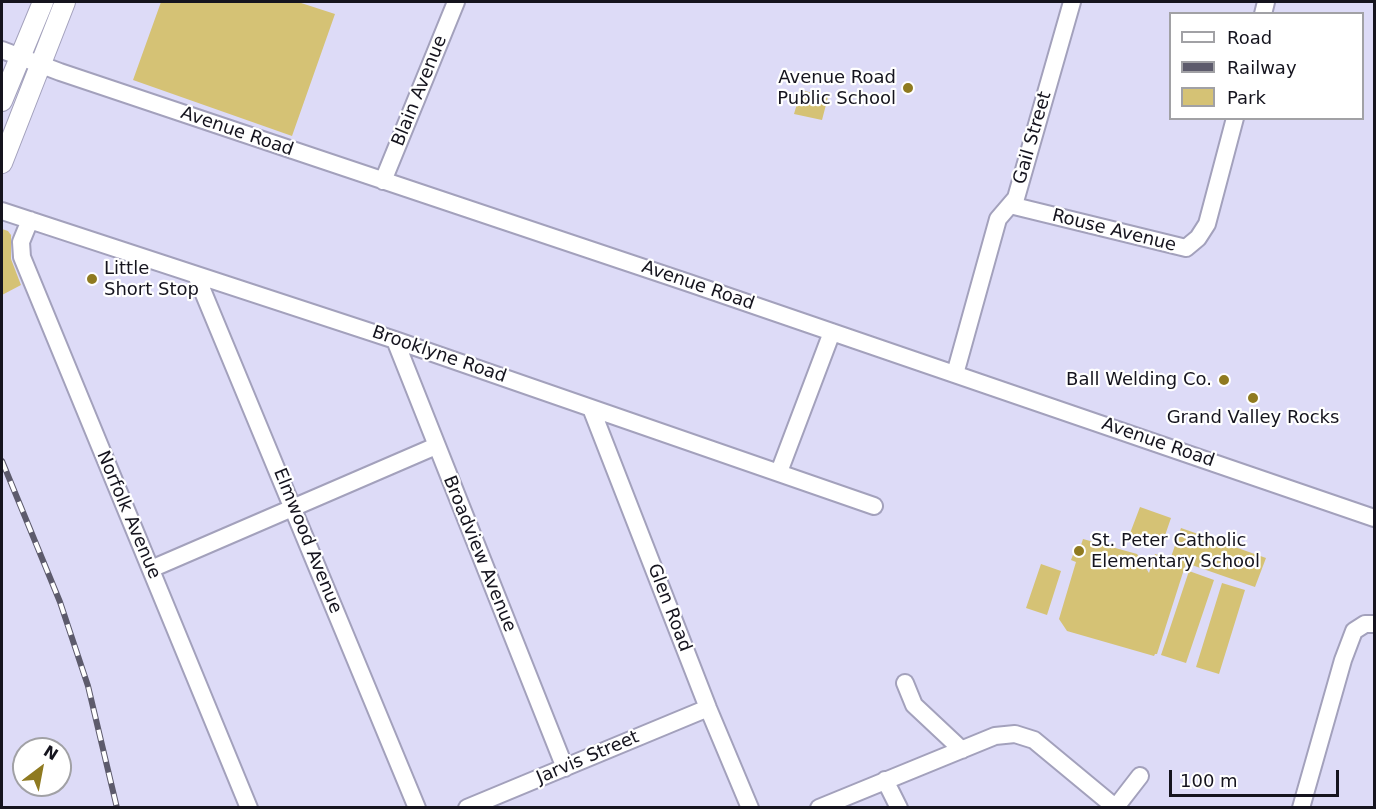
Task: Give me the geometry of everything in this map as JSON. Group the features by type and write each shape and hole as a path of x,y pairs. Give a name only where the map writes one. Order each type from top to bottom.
{"main road":[{"path":"2,101 43,2"},
{"path":"2,163 65,2"}],"street":[{"name":"Blain Avenue","path":"383,181 456,2"},
{"name":"Gail Street","path":"955,374 998,219 1016,198 1072,2"},
{"name":"Avenue Road","path":"2,50 1374,518"},
{"name":"Rouse Avenue","path":"1010,205 1186,248 1198,238 1207,224 1234,120"},
{"name":"Brooklyne Road","path":"2,211 395,340 874,506"},
{"name":"Norfolk Avenue","path":"30,220 21,242 22,257 249,807"},
{"name":"Elmwood Avenue","path":"196,275 417,807"},
{"path":"779,472 832,332"},
{"name":"Broadview Avenue","path":"395,340 565,768"},
{"name":"Glen Road","path":"591,408 708,708 750,807"},
{"path":"151,569 436,446"},
{"path":"1301,807 1354,631 1365,624 1374,624"},
{"path":"905,682 914,705 962,750"},
{"name":"Jarvis Street","path":"467,807 708,708"},
{"path":"819,807 995,736 1015,734 1034,740 1116,807 1140,776"},
{"path":"885,780 899,807"}],"green space":[{"path":"161,2 298,2 335,14 292,136 133,80"},
{"path":"801,90 828,97 822,120 794,114"},
{"path":"2,229 11,235 11,259 21,285 2,295"},
{"path":"1140,507 1171,518 1161,547 1129,536"},
{"path":"1181,528 1266,558 1255,587 1186,563 1157,654 1154,656 1067,631 1059,619 1076,562 1071,560 1076,547 1080,548 1083,539 1137,554 1149,573 1155,554 1183,562 1171,557"},
{"path":"1041,564 1061,571 1047,615 1026,608"},
{"path":"1189,571 1214,580 1186,663 1161,655"},
{"path":"1222,583 1245,590 1219,674 1196,667"}],"railway":[{"path":"2,461 60,602 88,686 117,808"}],"place":[{"name":"Avenue Road Public School","path":"908,88"},
{"name":"Little Short Stop","path":"92,279"},
{"name":"Ball Welding Co.","path":"1224,380"},
{"name":"Grand Valley Rocks","path":"1253,398"},
{"name":"St. Peter Catholic Elementary School","path":"1079,551"}]}
